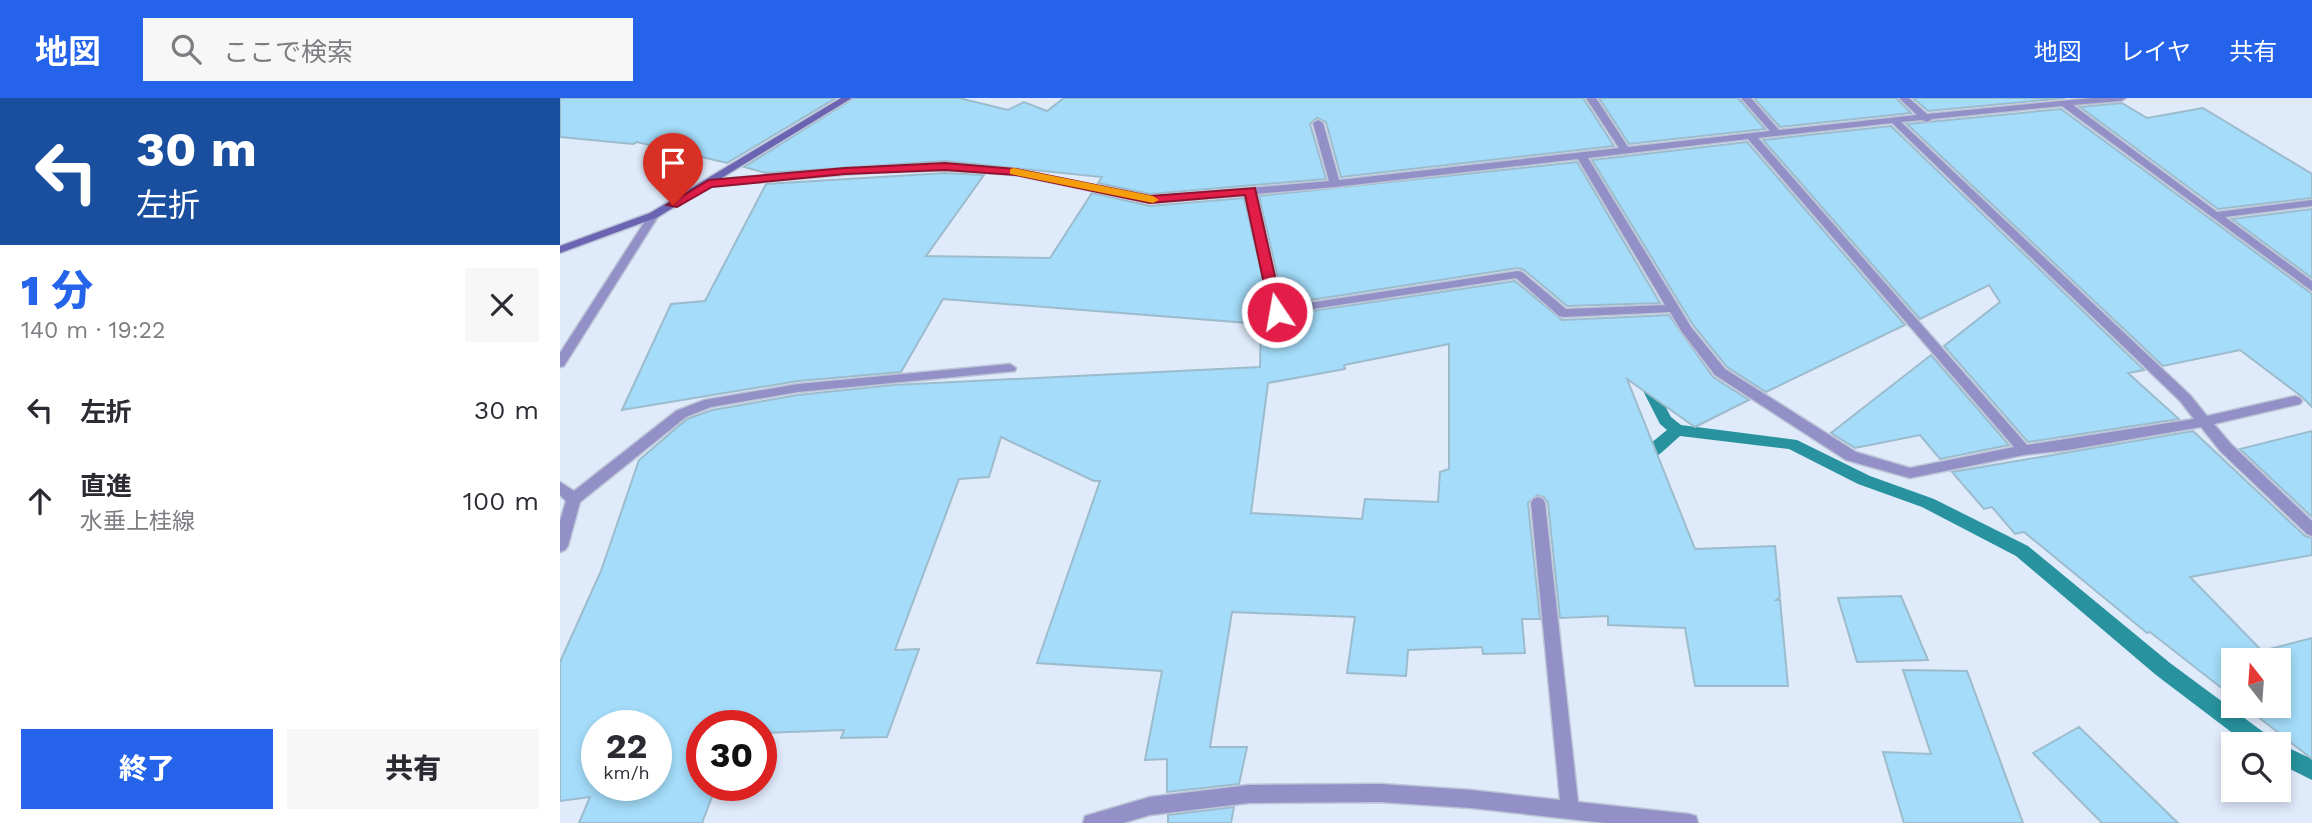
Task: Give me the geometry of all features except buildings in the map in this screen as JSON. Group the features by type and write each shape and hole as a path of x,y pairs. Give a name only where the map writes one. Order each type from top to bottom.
{"main road":[{"path":"560,250 654,215 847,98"}],"street":[{"path":"1591,98 1626,151"},
{"path":"1746,98 1777,133"},
{"path":"1904,98 1927,119"},
{"path":"709,183 828,172 945,167 1016,172 1150,200 1335,184 1457,168 2121,98"},
{"path":"2064,104 2312,287"},
{"path":"1895,121 2185,398 2202,422 2312,530"},
{"path":"1318,123 1335,184"},
{"path":"1751,136 2024,450"},
{"path":"1581,155 1686,329 1720,372 1851,456 1910,473 2024,450 2202,422 2295,401"},
{"path":"1250,191 1277,312 1518,274 1563,313 1674,308"},
{"path":"2215,215 2312,203"},
{"path":"560,363 654,215"},
{"path":"560,546 573,499 681,414 709,403 798,388 1010,368"},
{"path":"560,487 573,499"},
{"path":"1538,503 1570,810"},
{"path":"1092,823 1150,806 1250,794 1380,793 1689,823"}],"waterway":[{"path":"1644,379 1665,420 1677,430"},
{"path":"1637,458 1644,457 1677,430"},
{"path":"1677,430 1792,444 1864,480 1928,503 2022,551 2163,669 2247,732"},
{"path":"2291,759 2312,770"}],"slow traffic":[{"path":"1014,172 1153,200"}],"route":[{"path":"673,205 709,183 845,171 945,167 1016,172 1150,200 1250,191 1277,312"}]}
